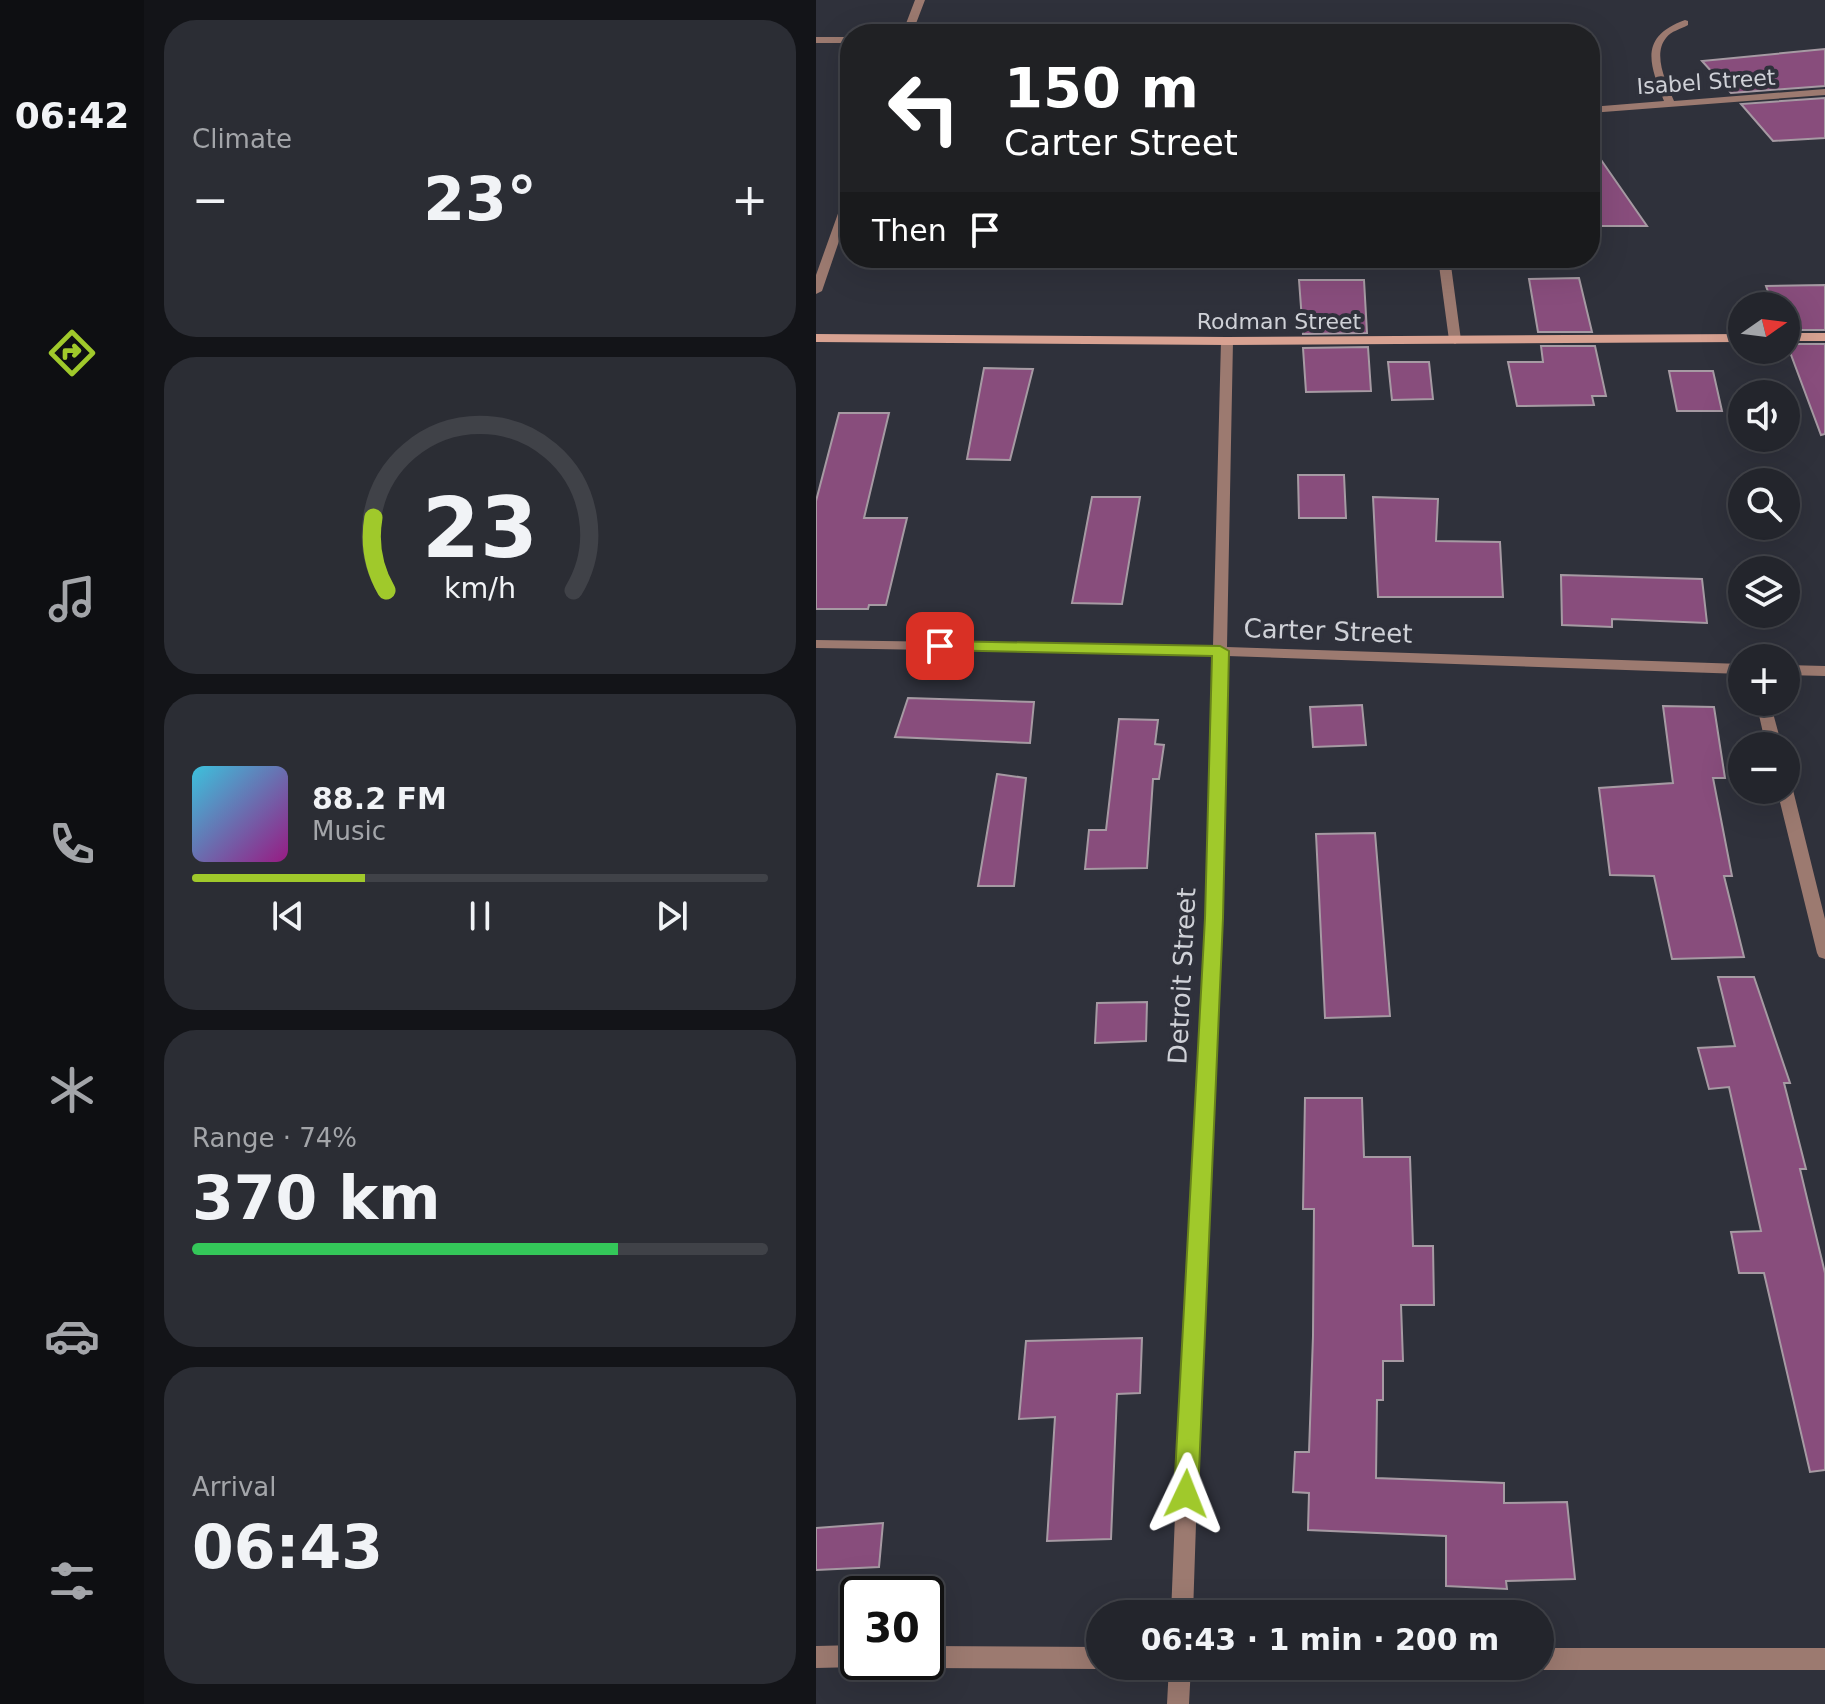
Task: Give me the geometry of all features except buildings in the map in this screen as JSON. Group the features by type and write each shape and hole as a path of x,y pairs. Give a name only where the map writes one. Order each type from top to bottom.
{"street":[{"path":"911,24 920,0"},
{"path":"1670,104 1656,59 1658,45 1663,35 1685,23"},
{"path":"816,40 840,40"},
{"name":"Isabel Street","path":"1600,109 1825,92"},
{"path":"816,291 840,223"},
{"path":"1445,268 1455,340"},
{"path":"1800,337 1825,337"},
{"name":"Rodman Street","path":"816,338 1227,341 1728,338"},
{"name":"Detroit Street","path":"1183,1600 1214,918 1227,341"},
{"name":"Carter Street","path":"816,644 1220,651 1728,669"},
{"path":"1800,670 1825,671"},
{"path":"1788,804 1825,953"},
{"path":"816,1657 840,1656"},
{"path":"944,1657 1086,1658"},
{"path":"1554,1659 1825,1659"},
{"path":"1178,1704 1179,1680"}],"route":[{"path":"940,646 1220,651 1214,918 1186,1494"}]}
